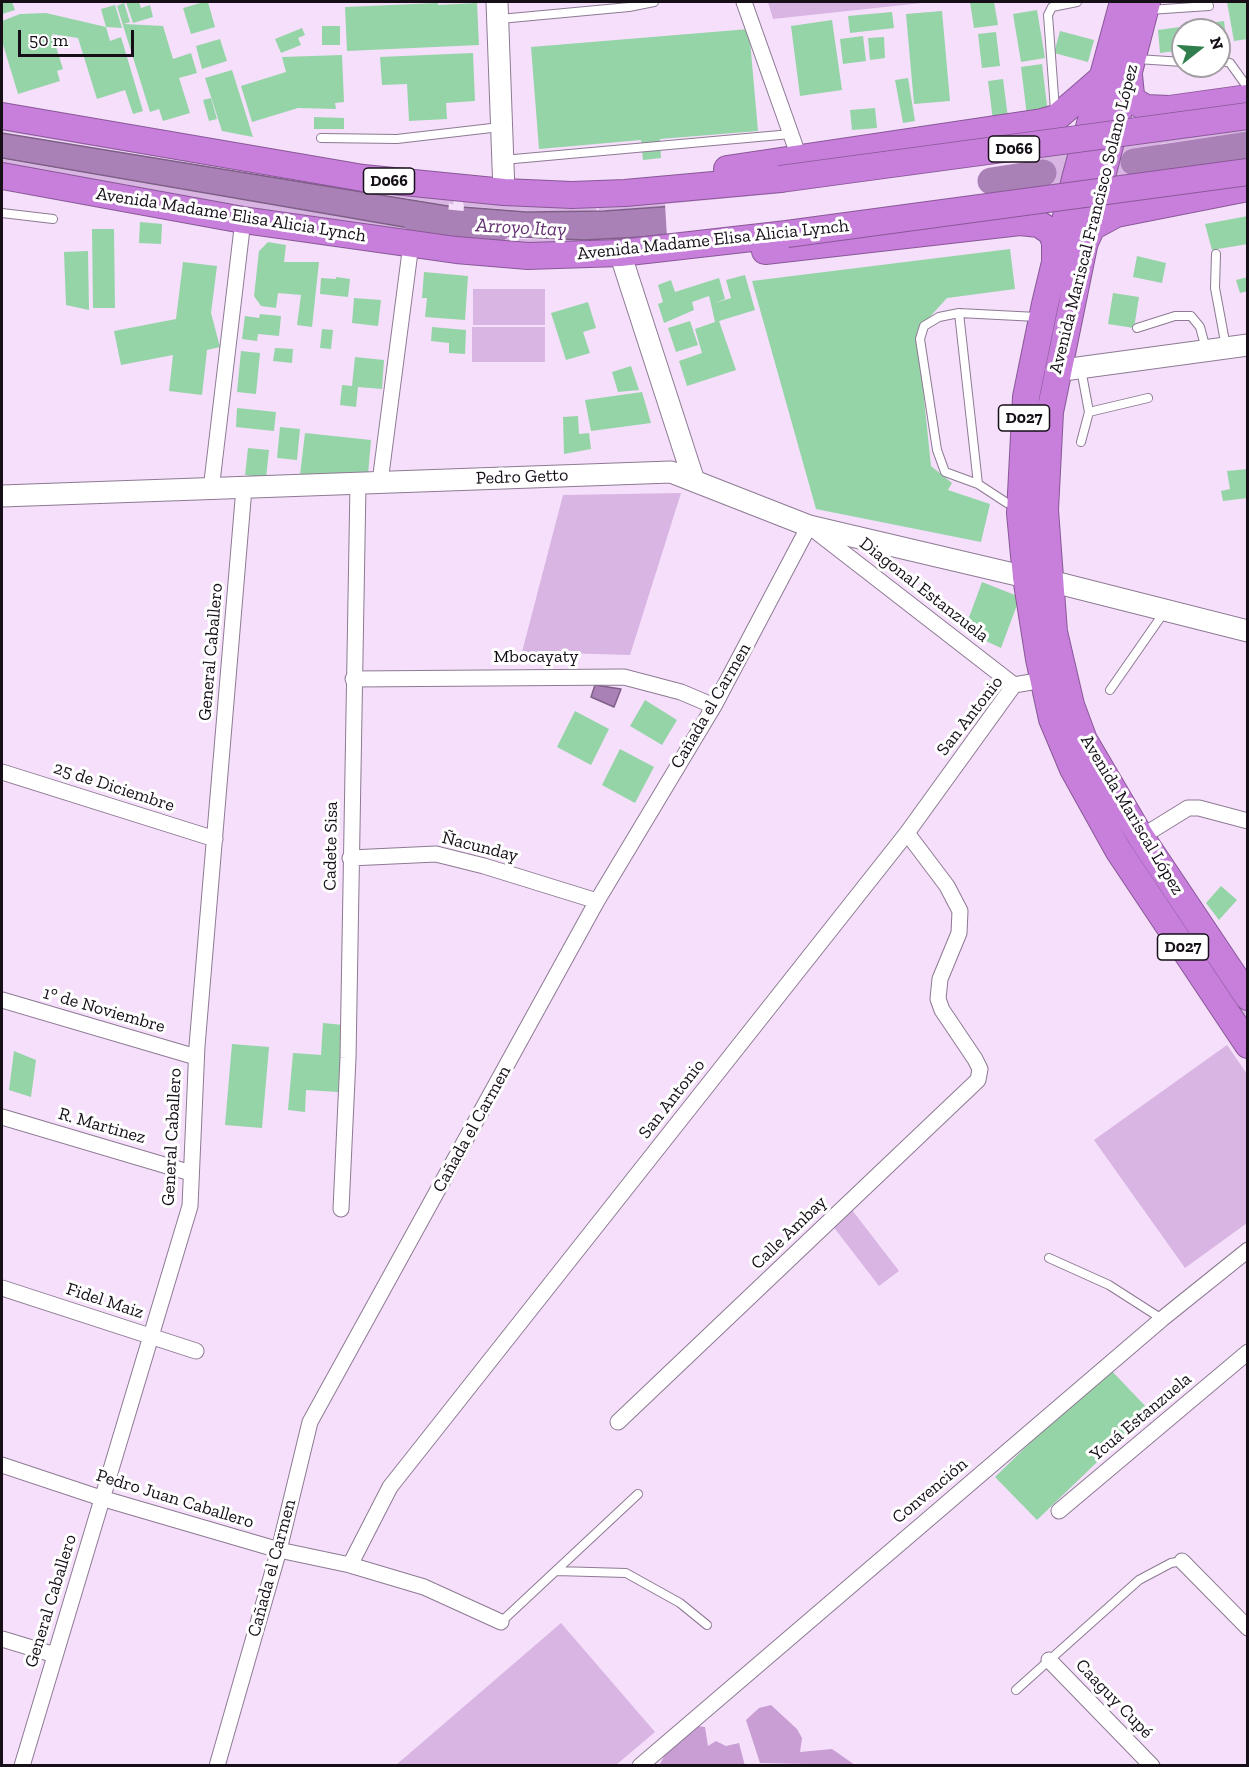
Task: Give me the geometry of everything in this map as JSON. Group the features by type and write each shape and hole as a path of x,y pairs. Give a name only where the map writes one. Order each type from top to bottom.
{"highway":[{"name":"Avenida Mariscal Francisco Solano López","path":"1038,579 1045,510 1050,412 1068,370 1084,246 1131,65 1138,4"},
{"name":"Avenida Mariscal Francisco Solano López","path":"1038,579 1021,507 1026,397 1042,317 1101,79 1138,4"},
{"path":"1131,65 1131,95 1134,101 1146,108 1169,109 1248,98"},
{"path":"672,189 692,177 795,145 1006,129 1056,118 1101,79"},
{"name":"D066","path":"2,116 363,178 504,192 572,195 780,179 1248,116"},
{"name":"Avenida Madame Elisa Alicia Lynch","path":"2,176 243,220 411,244 528,256 620,253 787,234 1248,172"},
{"path":"1084,246 1092,227 1116,214 1248,188"},
{"path":"678,246 766,251 1020,222 1039,224 1051,232 1055,242 1055,262"},
{"name":"Avenida Mariscal López","path":"1038,579 1043,680 1052,719 1073,769 1118,850 1248,1045"},
{"name":"Avenida Mariscal López","path":"1038,579 1054,632 1071,705 1084,740 1141,837 1248,997"}],"street":[{"path":"744,2 795,145"},
{"path":"497,10 504,192"},
{"path":"212,490 243,220"},
{"path":"380,482 411,244"},
{"path":"620,253 694,481"},
{"path":"1068,370 1248,345"},
{"name":"Pedro Getto","path":"2,496 671,472 809,526 1248,631"},
{"name":"Cadete Sisa","path":"341,1209 348,1058 358,484"},
{"name":"General Caballero","path":"22,1766 190,1206 196,1057 244,488"},
{"name":"Diagonal Estanzuela","path":"809,526 1014,685"},
{"name":"Cañada el Carmen","path":"217,1766 279,1550 310,1422 597,901 714,706 809,526"},
{"name":"Mbocayaty","path":"353,679 624,677 681,692 714,706"},
{"name":"San Antonio","path":"350,1565 390,1487 907,833 1014,685 1043,680"},
{"name":"25 de Diciembre","path":"2,772 214,839"},
{"path":"1141,837 1188,808 1199,808 1248,821"},
{"name":"Calle Ambay","path":"618,1422 978,1080 980,1069 942,1010 938,999 940,979 959,933 960,911 947,886 907,833"},
{"name":"Ñacunday","path":"350,858 436,854 484,866 597,901"},
{"name":"1° de Noviembre","path":"2,1000 196,1057"},
{"name":"R. Martinez","path":"2,1117 191,1173"},
{"name":"Convención","path":"640,1766 1162,1319 1248,1250"},
{"name":"Fidel Maiz","path":"2,1288 196,1351"},
{"name":"Ycuá Estanzuela","path":"1059,1511 1248,1352"},
{"name":"Pedro Juan Caballero","path":"2,1465 101,1498 279,1550 350,1565 424,1587 501,1622"},
{"path":"1182,1561 1248,1628"},
{"path":"2,1639 55,1655"},
{"name":"Caaguy Cupé","path":"1049,1660 1152,1766"}],"lane":[{"path":"497,10 654,2"},
{"path":"1056,118 1048,15 1052,7 1077,2"},
{"path":"1138,4 1209,6"},
{"path":"1131,65 1171,63"},
{"path":"1231,64 1248,88"},
{"path":"321,138 397,139 502,127"},
{"path":"503,160 795,145"},
{"path":"2,213 53,219"},
{"path":"1216,254 1216,349"},
{"path":"1021,507 1007,503 978,484 950,475 942,463 920,339 924,327 939,317 959,313 1042,317"},
{"path":"959,313 978,484"},
{"path":"1137,328 1175,316 1191,316 1216,349"},
{"path":"1068,370 1089,412 1081,442"},
{"path":"1089,412 1148,398"},
{"path":"1110,690 1166,610"},
{"path":"1049,1258 1109,1285 1162,1319"},
{"name":"Pedro Juan Caballero","path":"501,1622 638,1494"},
{"path":"1016,1690 1139,1580 1171,1563 1182,1561"},
{"path":"556,1571 626,1573 680,1603 707,1625"}],"shaded area":[{"path":"768,2 931,2 773,19"},
{"path":"2,126 454,197 453,206 2,131"},
{"path":"1247,128 1247,161 1110,180 1120,146"},
{"path":"1071,152 1062,188 757,230 602,246 602,240 843,216 1030,190 1025,160 746,200 599,211 597,202 744,192"},
{"path":"2,159 448,235 447,240 2,169"},
{"path":"463,198 595,202 597,211 527,211 463,206"},
{"path":"460,235 518,239 600,240 601,246 459,242"},
{"path":"473,289 545,289 545,325 473,325"},
{"path":"472,327 545,327 545,362 472,362"},
{"path":"681,493 630,655 522,652 563,495"},
{"path":"1143,862 1247,1009 1247,1023 1142,864"},
{"path":"1227,1045 1247,1074 1247,1223 1185,1268 1094,1140"},
{"path":"852,1210 899,1271 879,1286 832,1225"},
{"path":"561,1623 655,1732 616,1765 396,1765"},
{"path":"771,1705 797,1729 802,1738 800,1752 832,1749 855,1765 760,1763 746,1720 759,1708"},
{"path":"683,1724 705,1727 708,1746 716,1741 726,1746 739,1743 745,1766 659,1766 664,1756 681,1740"}],"water":[{"path":"2,133 454,207 453,227 460,228 453,228 453,234 444,234 2,158"},
{"path":"744,201 847,215 642,237 584,240 460,234 462,207 527,212 604,211"},
{"path":"595,685 621,689 614,707 591,697"}],"pier":[{"path":"1248,132 1248,158 1158,171 1154,169 1160,144"},
{"path":"1026,158 1032,190 667,237 665,204 783,193"},
{"path":"449,203 457,206 456,225 460,206 464,204 462,238 456,231 454,237 446,237"}],"building":[{"path":"2,2 12,2 15,10 2,14"},
{"path":"126,2 139,2 141,8 150,5 153,17 133,23"},
{"path":"208,2 215,27 191,34 183,8"},
{"path":"970,2 994,2 998,25 974,28"},
{"path":"1227,2 1248,2 1248,39 1234,41"},
{"path":"124,3 130,22 124,24 163,26 173,59 191,53 197,73 179,78 190,113 163,121 159,109 150,112 117,6"},
{"path":"438,3 438,5 477,3 479,45 347,51 345,7"},
{"path":"115,5 122,28 106,27 101,9"},
{"path":"1037,10 1045,58 1021,62 1013,14"},
{"path":"942,11 950,101 914,104 906,14"},
{"path":"892,12 894,28 850,33 848,16"},
{"path":"46,13 106,27 110,41 121,37 143,111 133,114 125,90 97,99 78,38 52,34 63,69 57,71 60,81 18,94 2,41 2,21 20,14"},
{"path":"832,20 842,90 800,96 791,26"},
{"path":"322,26 340,26 340,45 322,45"},
{"path":"302,28 305,35 298,38 301,45 281,53 275,39"},
{"path":"1171,28 1171,52 1160,53 1158,30"},
{"path":"749,29 758,131 660,139 661,158 643,160 641,140 539,149 531,47"},
{"path":"1060,31 1094,40 1088,62 1054,53"},
{"path":"996,32 1000,66 982,68 978,34"},
{"path":"863,36 866,61 843,64 840,39"},
{"path":"884,37 885,58 870,60 868,38"},
{"path":"220,39 227,61 202,69 196,46"},
{"path":"473,53 475,101 446,103 447,119 409,121 407,84 382,85 380,57"},
{"path":"342,55 344,102 335,103 336,109 298,108 252,122 241,86 286,72 282,57"},
{"path":"1042,64 1048,114 1027,116 1021,67"},
{"path":"232,70 253,137 222,131 205,78"},
{"path":"908,78 915,121 903,123 895,80"},
{"path":"1003,79 1008,118 993,120 988,81"},
{"path":"211,98 217,119 209,121 203,100"},
{"path":"875,108 877,128 852,130 850,110"},
{"path":"314,117 344,118 344,129 314,129"},
{"path":"1248,216 1248,244 1212,250 1205,224"},
{"path":"140,222 162,224 161,244 139,243"},
{"path":"92,229 114,229 115,308 93,308"},
{"path":"268,242 286,245 284,262 319,262 312,327 297,325 301,295 278,293 276,308 261,306 254,296 259,251"},
{"path":"1010,249 1015,289 947,298 917,331 931,466 952,483 948,490 990,504 981,542 816,509 752,281"},
{"path":"88,251 89,310 66,305 64,252"},
{"path":"1137,256 1166,263 1162,283 1133,277"},
{"path":"183,262 217,266 211,313 220,347 207,350 202,395 169,391 173,355 121,365 114,331 176,319"},
{"path":"424,272 468,276 465,320 425,317 427,298 422,298"},
{"path":"745,275 755,310 719,321 736,370 687,386 679,361 702,353 695,329 715,322 709,296 692,302 694,310 664,323 658,304 663,302 658,285 671,280 675,292 719,278 725,299 715,303 731,298 726,280"},
{"path":"336,277 350,279 348,297 320,294 321,278 336,279"},
{"path":"1248,277 1248,291 1240,293 1236,280"},
{"path":"1113,293 1139,297 1134,328 1108,324"},
{"path":"354,298 381,300 378,326 352,323"},
{"path":"588,302 596,328 583,332 590,353 566,360 551,313"},
{"path":"260,314 281,316 279,336 258,334 257,341 242,339 245,316 259,318"},
{"path":"690,321 698,345 676,352 668,328"},
{"path":"432,327 466,330 465,354 449,353 449,343 431,341"},
{"path":"322,329 333,330 331,349 320,348"},
{"path":"275,348 293,349 292,363 273,361"},
{"path":"241,351 260,353 256,394 237,392"},
{"path":"355,357 384,360 382,389 358,387 356,407 340,405 342,385 352,386"},
{"path":"631,366 639,390 618,392 612,372"},
{"path":"642,392 651,423 591,431 585,400"},
{"path":"237,408 276,412 274,431 236,427"},
{"path":"578,416 579,434 589,433 591,449 564,454 563,417"},
{"path":"280,427 300,429 297,460 277,458"},
{"path":"305,433 371,440 368,475 300,475"},
{"path":"248,448 269,450 266,478 245,475"},
{"path":"1248,469 1248,498 1223,501 1221,491 1230,489 1227,471"},
{"path":"982,582 1020,597 1001,648 964,631"},
{"path":"645,700 677,720 662,745 630,726"},
{"path":"575,711 609,729 591,765 557,747"},
{"path":"620,749 654,767 635,803 602,785"},
{"path":"1221,886 1237,900 1219,920 1206,903"},
{"path":"323,1023 343,1025 338,1092 306,1090 305,1112 288,1110 293,1053 321,1055"},
{"path":"232,1044 269,1047 262,1128 225,1125"},
{"path":"14,1051 36,1060 31,1097 9,1090"},
{"path":"1108,1367 1150,1411 1037,1520 995,1477"}],"waterway":[{"name":"Arroyo Itay","path":"1134,162 1248,145"},
{"name":"Arroyo Itay","path":"991,181 1043,173"},
{"name":"Arroyo Itay","path":"416,220 498,228"}]}
